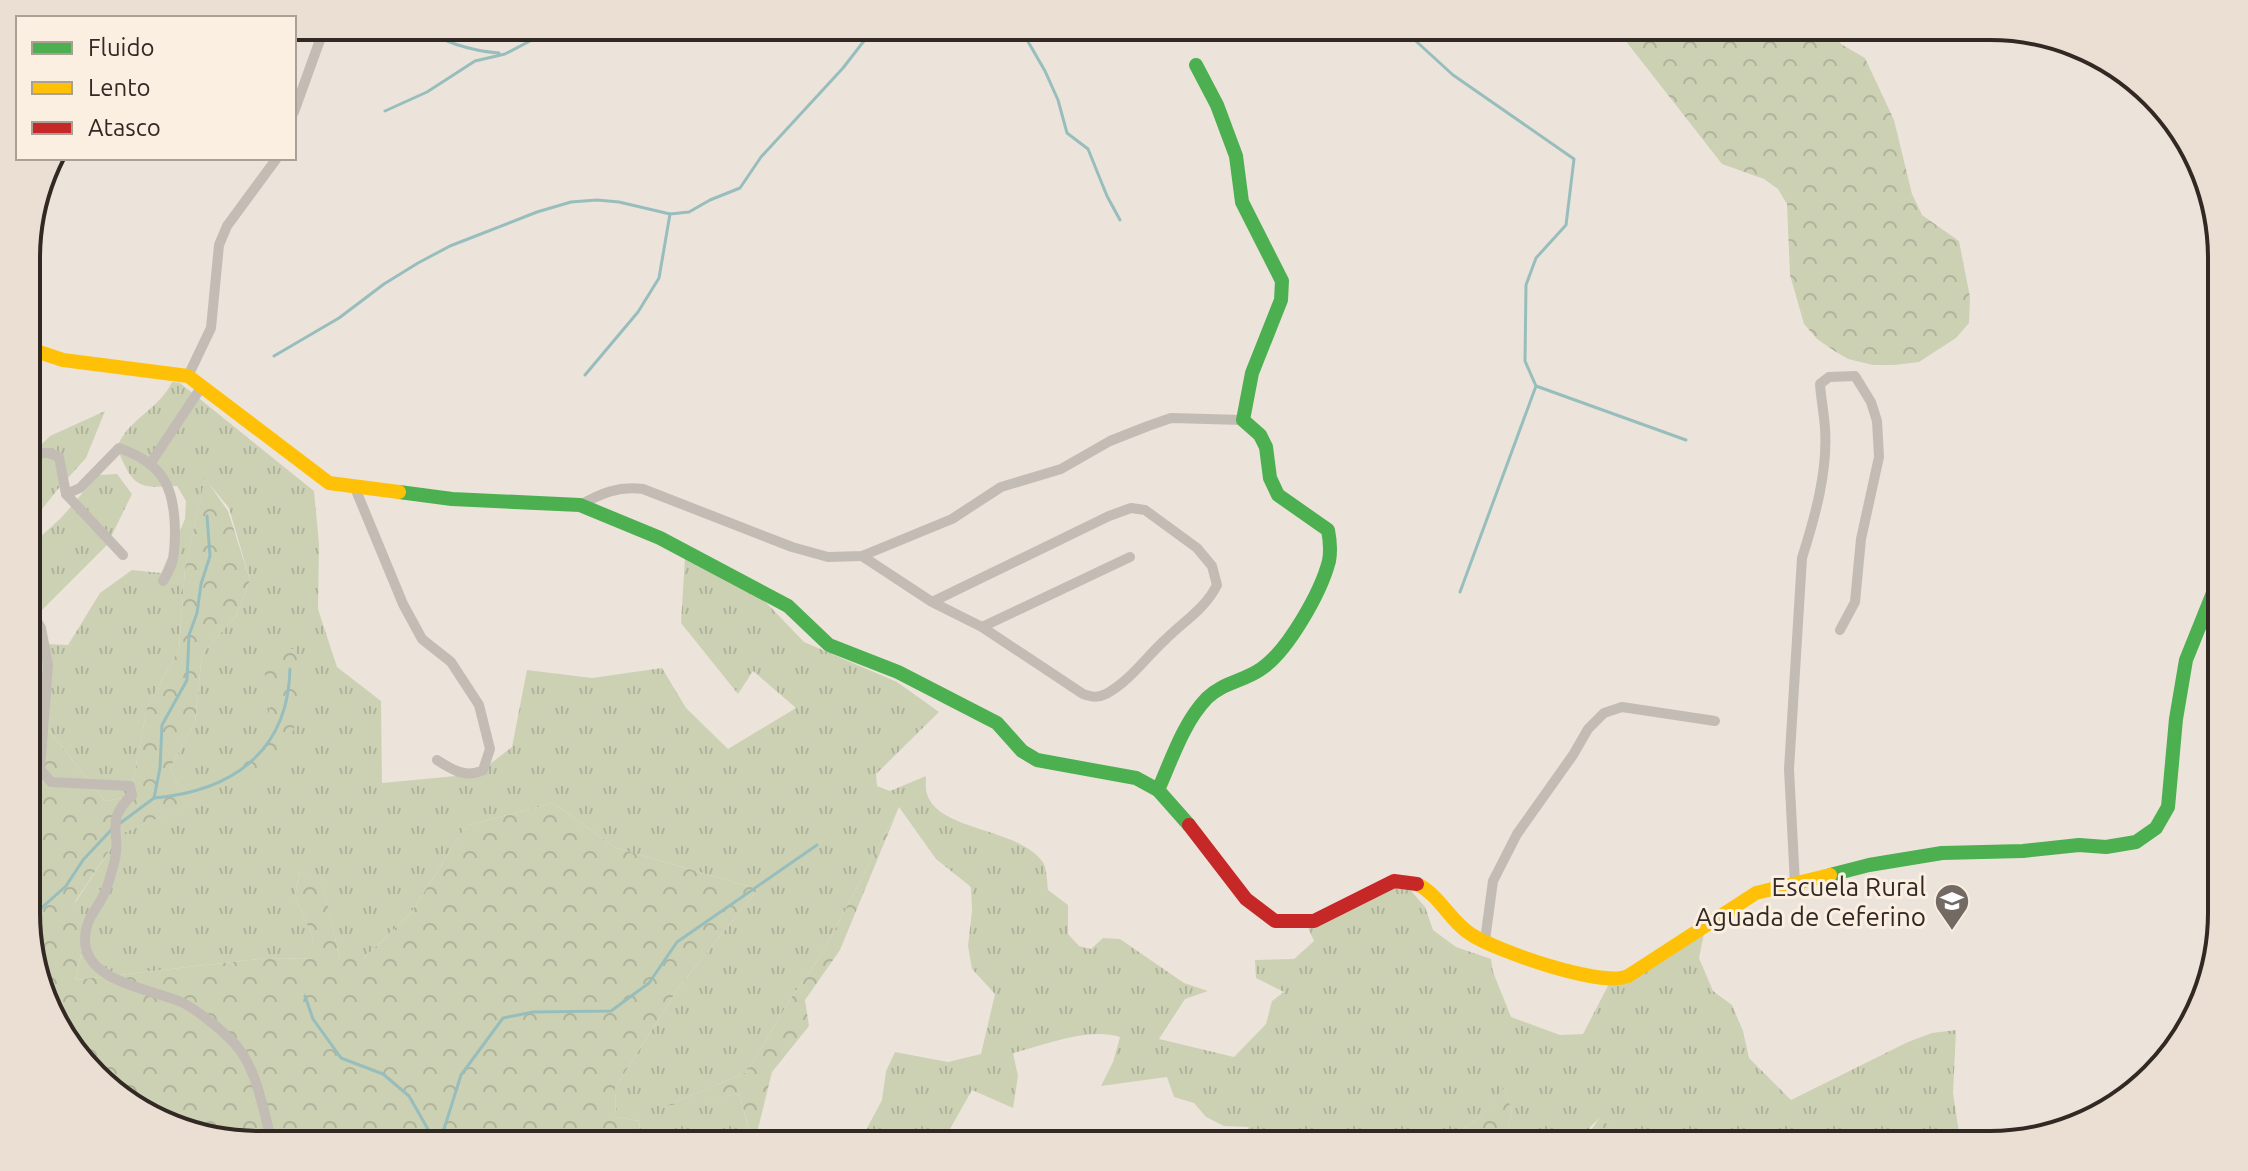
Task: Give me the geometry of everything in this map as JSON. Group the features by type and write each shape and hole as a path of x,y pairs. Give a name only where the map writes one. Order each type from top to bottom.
{"street":[{"path":"296,106 320,40"},
{"path":"1196,65 1217,105 1236,156 1242,202 1282,281 1281,300 1252,373 1243,420"},
{"path":"188,376 211,328 219,245 227,226 276,160"},
{"path":"40,352 63,360 188,376 329,483 452,499 580,505 660,538 788,606 829,645 898,672 997,723 1022,751 1037,760 1136,778 1158,790 1246,899 1275,921 1314,921 1394,881 1409,880 1423,884 1472,936 1535,960 1616,980 1629,975 1756,893 1869,865 1942,853 2023,851 2079,845 2106,847 2136,842 2156,828 2168,807 2176,719 2186,660 2208,605"},
{"path":"1795,884 1789,769 1802,558 1813,525 1825,430 1820,384 1829,377 1855,376 1871,402 1877,421 1879,457 1861,539 1855,602 1840,630"},
{"path":"150,464 202,386"},
{"path":"580,505 612,490 625,487 643,489 792,547 828,557 862,556 952,519 1001,487 1061,469 1110,441 1148,426 1171,418 1243,420 1260,435 1266,447 1270,478 1278,495 1328,530 1331,549 1327,568 1295,632 1271,660 1262,669 1218,687 1190,718 1158,790"},
{"path":"66,494 80,488 119,448 150,464 169,485 175,506 174,563 163,581"},
{"path":"40,453 59,457 66,494 123,555"},
{"path":"355,488 403,604 422,639 451,662 479,705 490,749 483,770 474,774 457,771 437,760"},
{"path":"862,556 932,602 982,627 1093,698 1129,677 1167,637 1194,615 1217,585 1215,572 1197,548 1145,510 1131,508 932,602"},
{"path":"982,627 1130,557"},
{"path":"40,626 48,665 40,769 51,782 130,786 132,795 122,804 114,820 118,852 104,895 88,917 85,942 89,957 101,972 183,1003 235,1043 250,1068 269,1131"},
{"path":"1485,940 1493,881 1517,834 1588,729 1604,713 1622,707 1715,721"}],"green space":[{"path":"1625,40 1838,40 1865,58 1894,120 1912,194 1922,215 1959,241 1970,297 1969,323 1956,338 1919,362 1873,365 1848,359 1836,352 1817,339 1804,324 1790,275 1787,204 1778,189 1764,179 1722,164"},
{"path":"172,382 180,383 314,491 319,544 318,609 337,667 381,701 382,783 477,774 512,747 527,670 592,678 662,668 686,708 728,749 796,708 753,671 738,694 681,623 685,557 753,589 804,642 897,682 939,712 876,774 877,786 890,791 926,776 927,794 934,806 946,815 1015,841 1042,861 1048,890 1068,905 1068,934 1079,946 1091,949 1103,938 1120,939 1184,983 1208,991 1185,999 1159,1039 1234,1057 1266,1024 1272,1001 1284,992 1256,978 1255,960 1294,959 1314,941 1304,919 1363,890 1407,886 1425,907 1433,930 1456,947 1491,959 1511,1017 1560,1035 1583,1034 1610,982 1706,924 1699,958 1713,991 1732,1005 1743,1031 1749,1058 1791,1100 1908,1042 1932,1033 1956,1030 1953,1093 1959,1131 1618,1131 1599,1119 1588,1131 1507,1131 1512,1113 1505,1088 1480,1117 1460,1131 1246,1131 1249,1127 1224,1126 1206,1117 1194,1103 1174,1097 1167,1077 1101,1086 1113,1062 1120,1037 1094,1034 1066,1038 1013,1053 1018,1076 1013,1108 972,1090 949,1131 865,1131 882,1100 886,1071 895,1052 948,1062 981,1054 995,994 972,969 968,946 971,887 936,859 899,807 822,954 791,998 747,1072 671,1104 739,1094 747,1131 639,1131 640,1121 616,1117 615,1088 679,987 758,889 616,848 553,803 466,826 411,913 363,959 340,959 321,877 299,873 295,896 312,936 315,959 267,958 75,980 87,930 75,903 120,834 201,800 176,782 170,768 195,722 202,654 236,616 250,580 229,508 205,479 185,568 179,649 147,707 130,797 105,801 40,720 40,631 48,644 68,645 100,593 132,570 161,573 185,519 186,501 177,486 153,487 132,478 117,448 128,430"},
{"path":"105,411 86,458 40,512 40,446 50,436"},
{"path":"117,474 132,494 107,545 40,612 40,537 98,475"},
{"path":"205,478 228,511 250,580 236,616 202,654 195,722 170,768 176,782 202,800 120,834 75,902 87,929 75,980 267,958 314,959 312,936 295,896 299,873 321,876 340,959 363,959 411,913 466,826 553,803 616,848 758,889 679,987 615,1088 616,1117 640,1121 639,1131 258,1131 216,1127 188,1119 137,1094 114,1077 85,1046 57,996 47,969 42,941 40,720 105,801 130,797 147,707 179,649 185,568"},
{"path":"295,649 308,696 284,751 262,782 224,774 225,760 257,746 267,725 271,701 267,679 258,659"},
{"path":"899,807 840,950 805,1000 809,1026 772,1072 757,1131 747,1131 748,1125 739,1094 666,1106 747,1072 791,998 822,954"},
{"path":"1505,1087 1512,1113 1507,1131 1460,1131 1480,1117"},
{"path":"1599,1119 1619,1131 1590,1131"}],"waterway":[{"path":"444,40 499,53"},
{"path":"385,111 427,92 475,61 505,54 531,40"},
{"path":"274,356 339,318 418,263 450,246 537,212 571,202 597,200 670,214 689,212 740,188 761,157 865,40"},
{"path":"1027,40 1058,100 1067,133 1088,149 1120,220"},
{"path":"1415,40 1453,75 1574,159 1566,225 1536,258 1526,285 1525,361 1536,386 1686,440"},
{"path":"585,375 638,312 659,278 670,214"},
{"path":"1460,592 1536,386"},
{"path":"119,824 154,798 160,768 162,725 187,680 189,635 210,556 207,516"},
{"path":"154,798 208,787 250,762 267,744 279,723 287,698 290,669"},
{"path":"40,909 66,886 83,860 112,829"},
{"path":"443,1131 461,1075 503,1018 533,1012 611,1011 649,983 677,942 817,845"},
{"path":"305,996 313,1019 341,1058 383,1074 409,1096 429,1131"}],"traffic: fast":[{"path":"1158,790 1185,730 1207,698 1261,669 1282,649 1319,588 1330,553 1328,530 1278,495 1270,478 1266,447 1260,435 1243,420 1252,373 1281,300 1282,281 1242,202 1236,156 1217,105 1196,65"},
{"path":"399,492 452,499 580,505 660,538 788,606 829,645 898,672 997,723 1022,751 1037,760 1136,778 1158,790 1189,825"},
{"path":"1830,875 1942,853 2023,851 2079,845 2106,847 2136,842 2156,828 2168,807 2176,719 2186,660 2208,605"}],"traffic: slow":[{"path":"40,352 63,360 188,376 329,483 399,492"},
{"path":"1417,884 1432,895 1464,930 1485,942 1574,973 1615,978 1628,976 1756,893 1830,875"}],"traffic: jam":[{"path":"1189,825 1246,899 1275,921 1314,921 1394,881 1417,884"}],"place":[{"name":"Escuela Rural Aguada de Ceferino","path":"1952,932"}]}
